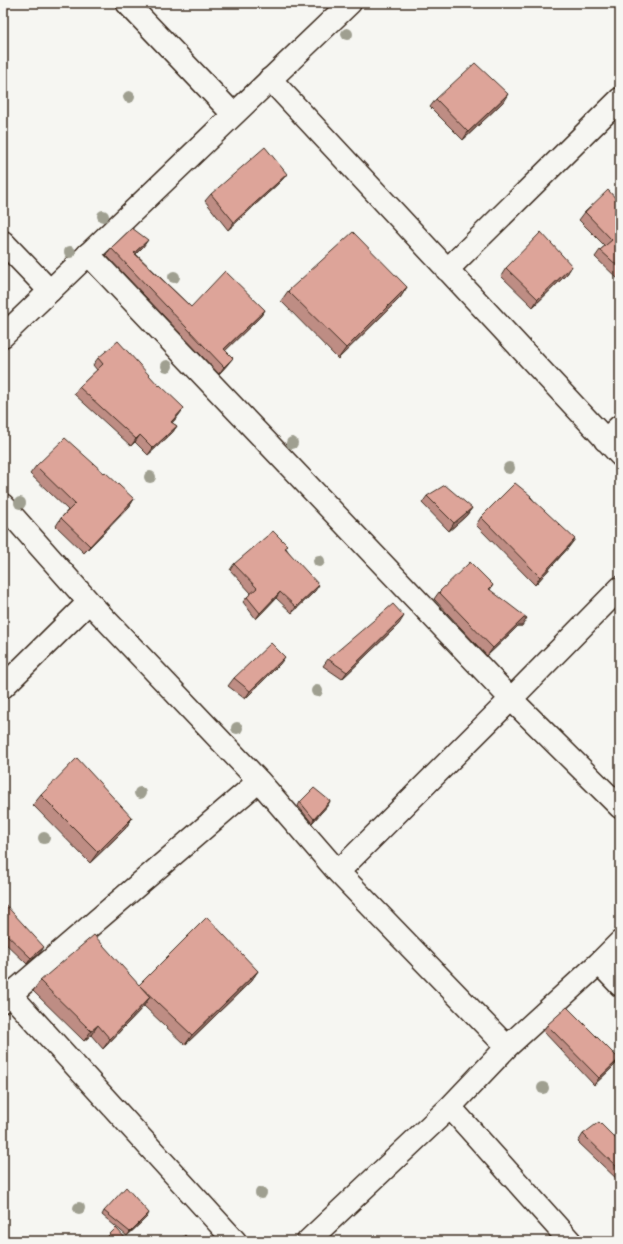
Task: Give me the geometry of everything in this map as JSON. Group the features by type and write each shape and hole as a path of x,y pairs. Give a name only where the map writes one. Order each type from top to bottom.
{"street":[{"path":"127,3 233,114"},
{"path":"3,336 350,3"},
{"path":"270,79 447,270 615,440"},
{"path":"447,270 620,99"},
{"path":"3,242 50,291"},
{"path":"88,254 512,699 620,807"},
{"path":"3,505 89,602 258,781 338,872 507,1047"},
{"path":"338,872 512,699 620,588"},
{"path":"3,687 89,602"},
{"path":"235,1241 7,997 258,781"},
{"path":"308,1241 450,1107 507,1047 620,942"},
{"path":"599,963 620,985"},
{"path":"450,1107 570,1241"}],"building":[{"path":"475,63 508,94 468,132 436,99"},
{"path":"265,147 287,174 234,222 211,194"},
{"path":"608,190 620,203 620,268 600,250 612,240 585,212"},
{"path":"132,228 148,240 134,253 191,307 225,271 265,310 224,349 233,358 224,367 111,248"},
{"path":"353,232 407,287 346,348 288,291"},
{"path":"541,232 572,266 538,299 506,268"},
{"path":"118,341 159,386 160,385 184,408 171,422 177,426 153,448 140,435 136,439 79,387 103,364 98,358"},
{"path":"65,438 134,499 90,546 61,518 75,504 36,466"},
{"path":"515,483 531,496 530,497 575,539 540,577 481,517"},
{"path":"445,485 472,508 454,523 427,496"},
{"path":"273,531 288,546 285,548 319,585 296,607 280,592 260,613 247,597 257,588 234,564"},
{"path":"470,562 493,585 489,589 527,618 524,618 493,648 439,592"},
{"path":"393,604 404,616 347,672 328,659"},
{"path":"271,643 285,657 250,691 234,678"},
{"path":"77,758 132,818 98,852 41,795"},
{"path":"314,788 330,801 314,819 300,802"},
{"path":"3,902 44,947 31,958 3,931"},
{"path":"207,917 258,971 192,1035 140,986 150,997 110,1039 98,1025 91,1031 40,981 94,935 139,985"},
{"path":"567,1007 619,1059 599,1078 547,1025"},
{"path":"599,1122 620,1143 620,1170 583,1134"},
{"path":"126,1187 149,1213 130,1232 104,1211"},
{"path":"116,1228 128,1241 103,1241"},
{"path":"185,1235 189,1241 179,1241"}]}
